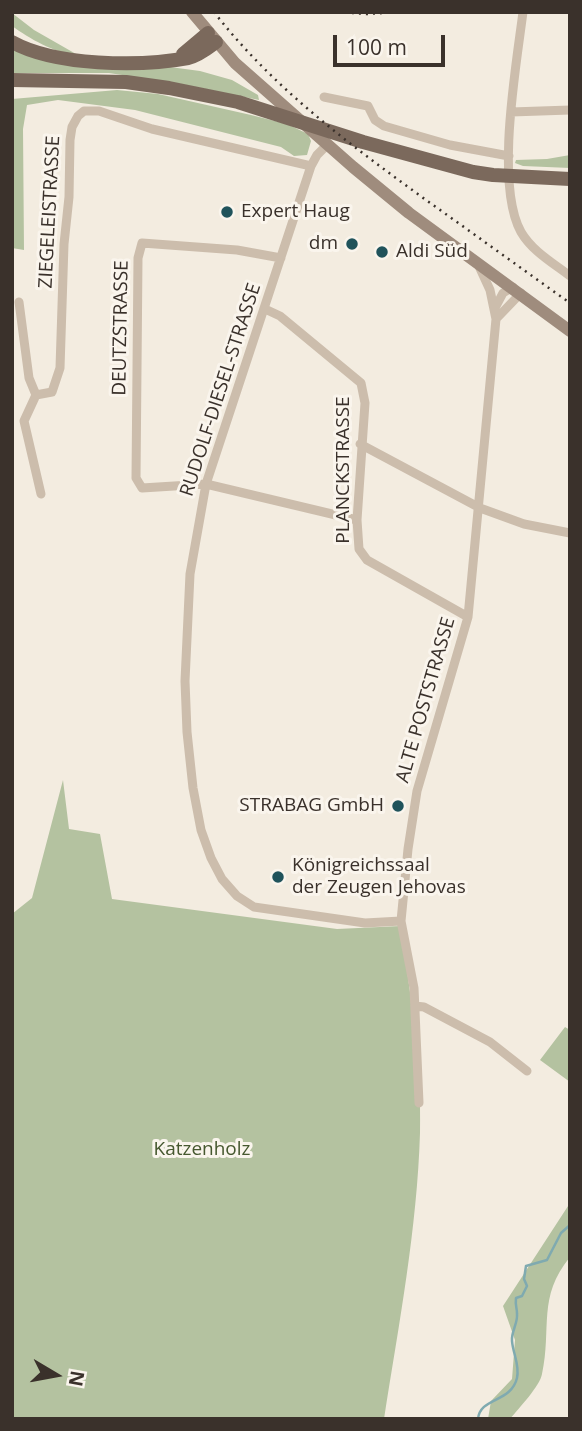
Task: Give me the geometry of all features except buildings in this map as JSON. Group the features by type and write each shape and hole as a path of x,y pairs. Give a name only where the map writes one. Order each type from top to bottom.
{"main road":[{"path":"12,30 47,53"},
{"path":"12,42 35,51 89,62 176,59 197,55 212,37"},
{"path":"15,81 126,82 206,95 447,166 494,175 570,179"}],"street":[{"path":"192,12 259,86 327,145 409,213 570,331"},
{"path":"523,12 511,112 509,156 513,213 522,234 538,252 570,276"},
{"path":"324,97 368,106 375,120 384,126 450,145 509,156"},
{"path":"511,112 570,110"},
{"name":"ZIEGELEISTRASSE","path":"24,421 37,395 52,392 60,368 70,141 72,127 84,111 99,111 152,129 312,166"},
{"name":"RUDOLF-DIESEL-STRASSE","path":"327,145 317,155 312,166 206,484 190,574 185,681 187,732 201,830 211,858 222,878 237,896 254,907 365,923 401,921"},
{"name":"DEUTZSTRASSE","path":"206,484 142,488 136,478 138,258 142,243 237,250 281,258"},
{"name":"ALTE POSTSTRASSE","path":"419,1103 414,988 401,921 417,792 468,617 496,319 490,290 477,262"},
{"path":"495,307 503,293 517,290"},
{"path":"496,319 517,290"},
{"path":"19,302 29,378 37,395"},
{"name":"PLANCKSTRASSE","path":"265,309 279,316 361,383 365,403 360,444 359,549 367,560 468,617"},
{"path":"12,419 24,421 41,494"},
{"path":"360,444 480,508 524,524 570,533"},
{"path":"206,484 358,520"},
{"path":"415,1006 424,1007 491,1042 527,1071"}],"green space":[{"path":"12,13 34,30 76,54 51,48 26,35 12,26"},
{"path":"12,46 200,71 232,80 258,95 259,100 109,73 12,73"},
{"path":"117,90 158,94 287,124 308,134 311,141 307,155 294,156 281,147 135,110 58,100 27,105 23,129 24,250 12,248 12,99"},
{"path":"570,155 570,168 523,166 515,163 516,160"},
{"name":"Katzenholz","path":"63,780 69,829 100,834 112,899 337,929 401,926 417,1055 420,1133 411,1241 384,1419 12,1419 12,914 32,898"},
{"path":"565,1027 570,1030 570,1082 540,1060"},
{"path":"570,1203 570,1257 553,1286 549,1299 542,1374 529,1397 510,1419 488,1419 491,1401 512,1379 515,1340 503,1306"}],"waterway":[{"path":"478,1419 484,1407 509,1392 517,1378 518,1369 512,1338 517,1317 516,1298 522,1296 527,1286 524,1279 526,1266 547,1260 561,1233 570,1225"}],"railway":[{"path":"214,12 261,66 313,114 426,200 570,303"},
{"path":"338,12 398,12"}],"place":[{"name":"Expert Haug","path":"227,212"},
{"name":"dm","path":"352,244"},
{"name":"Aldi Süd","path":"382,252"},
{"name":"STRABAG GmbH","path":"398,806"},
{"name":"Königreichssaal der Zeugen Jehovas","path":"278,877"}]}
